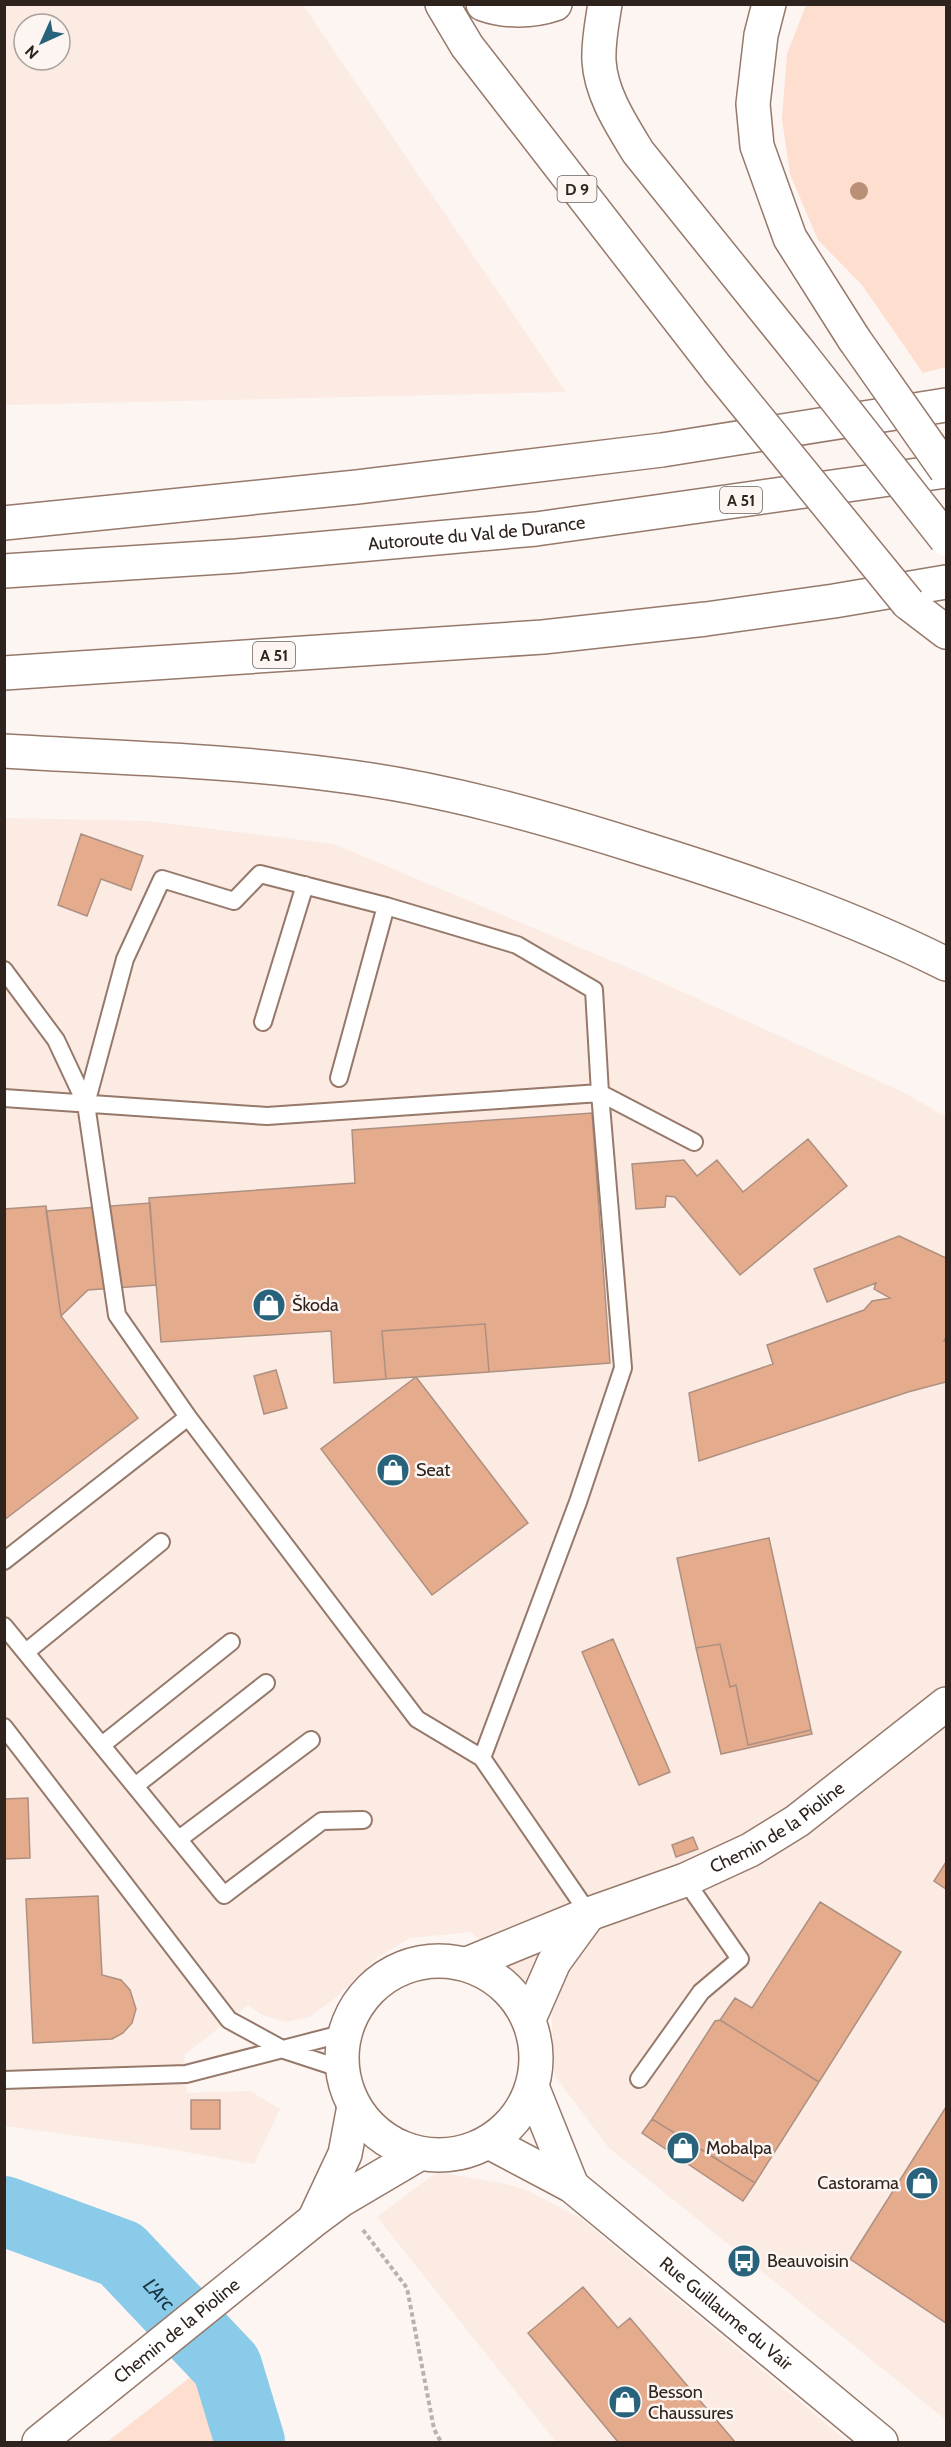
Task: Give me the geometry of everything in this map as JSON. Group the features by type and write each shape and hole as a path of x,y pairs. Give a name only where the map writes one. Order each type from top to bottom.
{"main road":[{"name":"D 9","path":"442,4 467,46 718,370 946,651"},
{"path":"483,4 497,9 540,9 555,4"},
{"path":"605,4 599,62 605,91 617,117 638,152 946,539"},
{"path":"770,4 761,34 753,104 757,146 790,238 854,339 946,470"},
{"path":"4,523 357,487 662,450 946,405"},
{"name":"Autoroute du Val de Durance","path":"4,571 237,556 536,529 946,470"},
{"name":"A 51","path":"4,673 543,636 706,619 946,582"},
{"path":"908,603 946,632"},
{"path":"4,752 222,763 336,774 419,787 498,805 755,884 946,964"},
{"name":"Chemin de la Pioline","path":"467,1964 589,1914 685,1880 750,1850 797,1821 946,1704"},
{"path":"530,2019 554,1962 589,1914"},
{"path":"436,1960 467,1964 493,1976 514,1995 530,2019 536,2042 537,2066 532,2089 523,2110 508,2128 489,2142 467,2152 443,2156 419,2154 394,2144 371,2128 354,2106 346,2088 342,2069 342,2051 345,2033 357,2005 378,1981 405,1966 436,1960"},
{"name":"Rue Guillaume du Vair","path":"532,2089 572,2186"},
{"name":"Chemin de la Pioline","path":"307,2225 345,2154 354,2106"},
{"name":"Rue Guillaume du Vair","path":"489,2142 572,2186 881,2442"},
{"name":"Chemin de la Pioline","path":"39,2442 307,2225 341,2200 419,2154"}],"lane":[{"path":"86,1104 124,959 162,879 234,901 260,874 305,885 386,906 517,945 594,990 600,1093 623,1368 578,1502 482,1758"},
{"path":"263,1022 305,885"},
{"path":"339,1078 386,906"},
{"path":"4,970 56,1040 86,1104 117,1315 188,1417 417,1719 482,1758 589,1914"},
{"path":"4,1098 267,1116 600,1093 694,1142"},
{"path":"4,1561 188,1417"},
{"path":"26,1652 162,1542"},
{"path":"4,1626 224,1895 322,1821 363,1820"},
{"path":"102,1745 231,1642"},
{"path":"135,1786 266,1683"},
{"path":"4,1727 229,2020 284,2050 342,2069"},
{"path":"179,1839 312,1740"},
{"path":"639,2079 701,1992 740,1959 685,1880"},
{"path":"4,2080 186,2074 345,2033"}],"path":[{"path":"341,2200 407,2288 434,2429 441,2442"}],"shaded area":[{"path":"4,5 303,5 566,392 5,405"},
{"path":"806,5 946,5 946,367 923,373 862,285 818,240 790,174 782,119 787,54"},
{"path":"5,818 149,821 334,844 645,975 905,1093 946,1117 946,2420 609,2148 555,2076 551,2008 471,1932 410,1938 378,1957 335,1998 310,2017 286,2022 262,2015 248,2005 184,2055 187,2093 250,2091 280,2109 254,2164 152,2146 5,2126"},
{"path":"437,2172 506,2184 529,2191 580,2218 848,2442 556,2442 377,2217"},
{"path":"228,2348 268,2442 107,2442"}],"building":[{"path":"81,834 143,856 131,890 101,879 87,916 58,905"},
{"path":"592,1113 610,1363 489,1372 485,1324 382,1331 386,1379 334,1383 331,1331 161,1342 149,1198 355,1183 352,1130"},
{"path":"808,1139 847,1186 740,1275 675,1197 666,1196 665,1207 636,1209 632,1164 684,1160 697,1176 717,1160 743,1192"},
{"path":"150,1203 156,1285 88,1290 61,1316 46,1211"},
{"path":"46,1206 61,1316 138,1418 4,1520 4,1209"},
{"path":"899,1236 946,1258 946,1337 944,1341 946,1341 946,1382 908,1392 699,1461 689,1393 773,1364 767,1345 864,1310 872,1301 890,1298 874,1289 876,1283 827,1302 814,1269"},
{"path":"485,1324 489,1372 386,1379 382,1331"},
{"path":"276,1370 287,1408 264,1414 254,1376"},
{"path":"416,1377 528,1523 432,1595 321,1449"},
{"path":"769,1538 811,1730 748,1745 736,1685 730,1687 720,1644 696,1648 677,1558"},
{"path":"613,1639 670,1772 639,1785 582,1652"},
{"path":"720,1644 730,1687 736,1685 748,1745 811,1730 812,1734 721,1754 696,1648"},
{"path":"28,1798 30,1858 4,1859 4,1799"},
{"path":"693,1837 698,1849 676,1857 672,1845"},
{"path":"946,1862 946,1889 934,1881"},
{"path":"98,1896 102,1975 121,1980 130,1990 136,2009 132,2023 123,2033 112,2039 33,2043 26,1899"},
{"path":"820,1902 901,1952 819,2082 720,2020 735,1998 752,2008"},
{"path":"720,2020 819,2082 755,2183 652,2119 715,2021"},
{"path":"191,2100 220,2100 220,2129 191,2129"},
{"name":"Castorama","path":"946,2107 946,2323 850,2259"},
{"path":"652,2119 755,2183 743,2201 642,2133"},
{"path":"583,2287 618,2328 630,2318 735,2442 618,2442 528,2333"}],"waterway":[{"name":"L'Arc","path":"4,2211 121,2254 227,2366 250,2442"}],"place":[{"name":"Škoda","path":"269,1305"},
{"name":"Seat","path":"393,1470"},
{"name":"Mobalpa","path":"683,2148"},
{"name":"Castorama","path":"922,2183"},
{"name":"Beauvoisin","path":"744,2261"},
{"name":"Besson Chaussures","path":"625,2402"}]}
